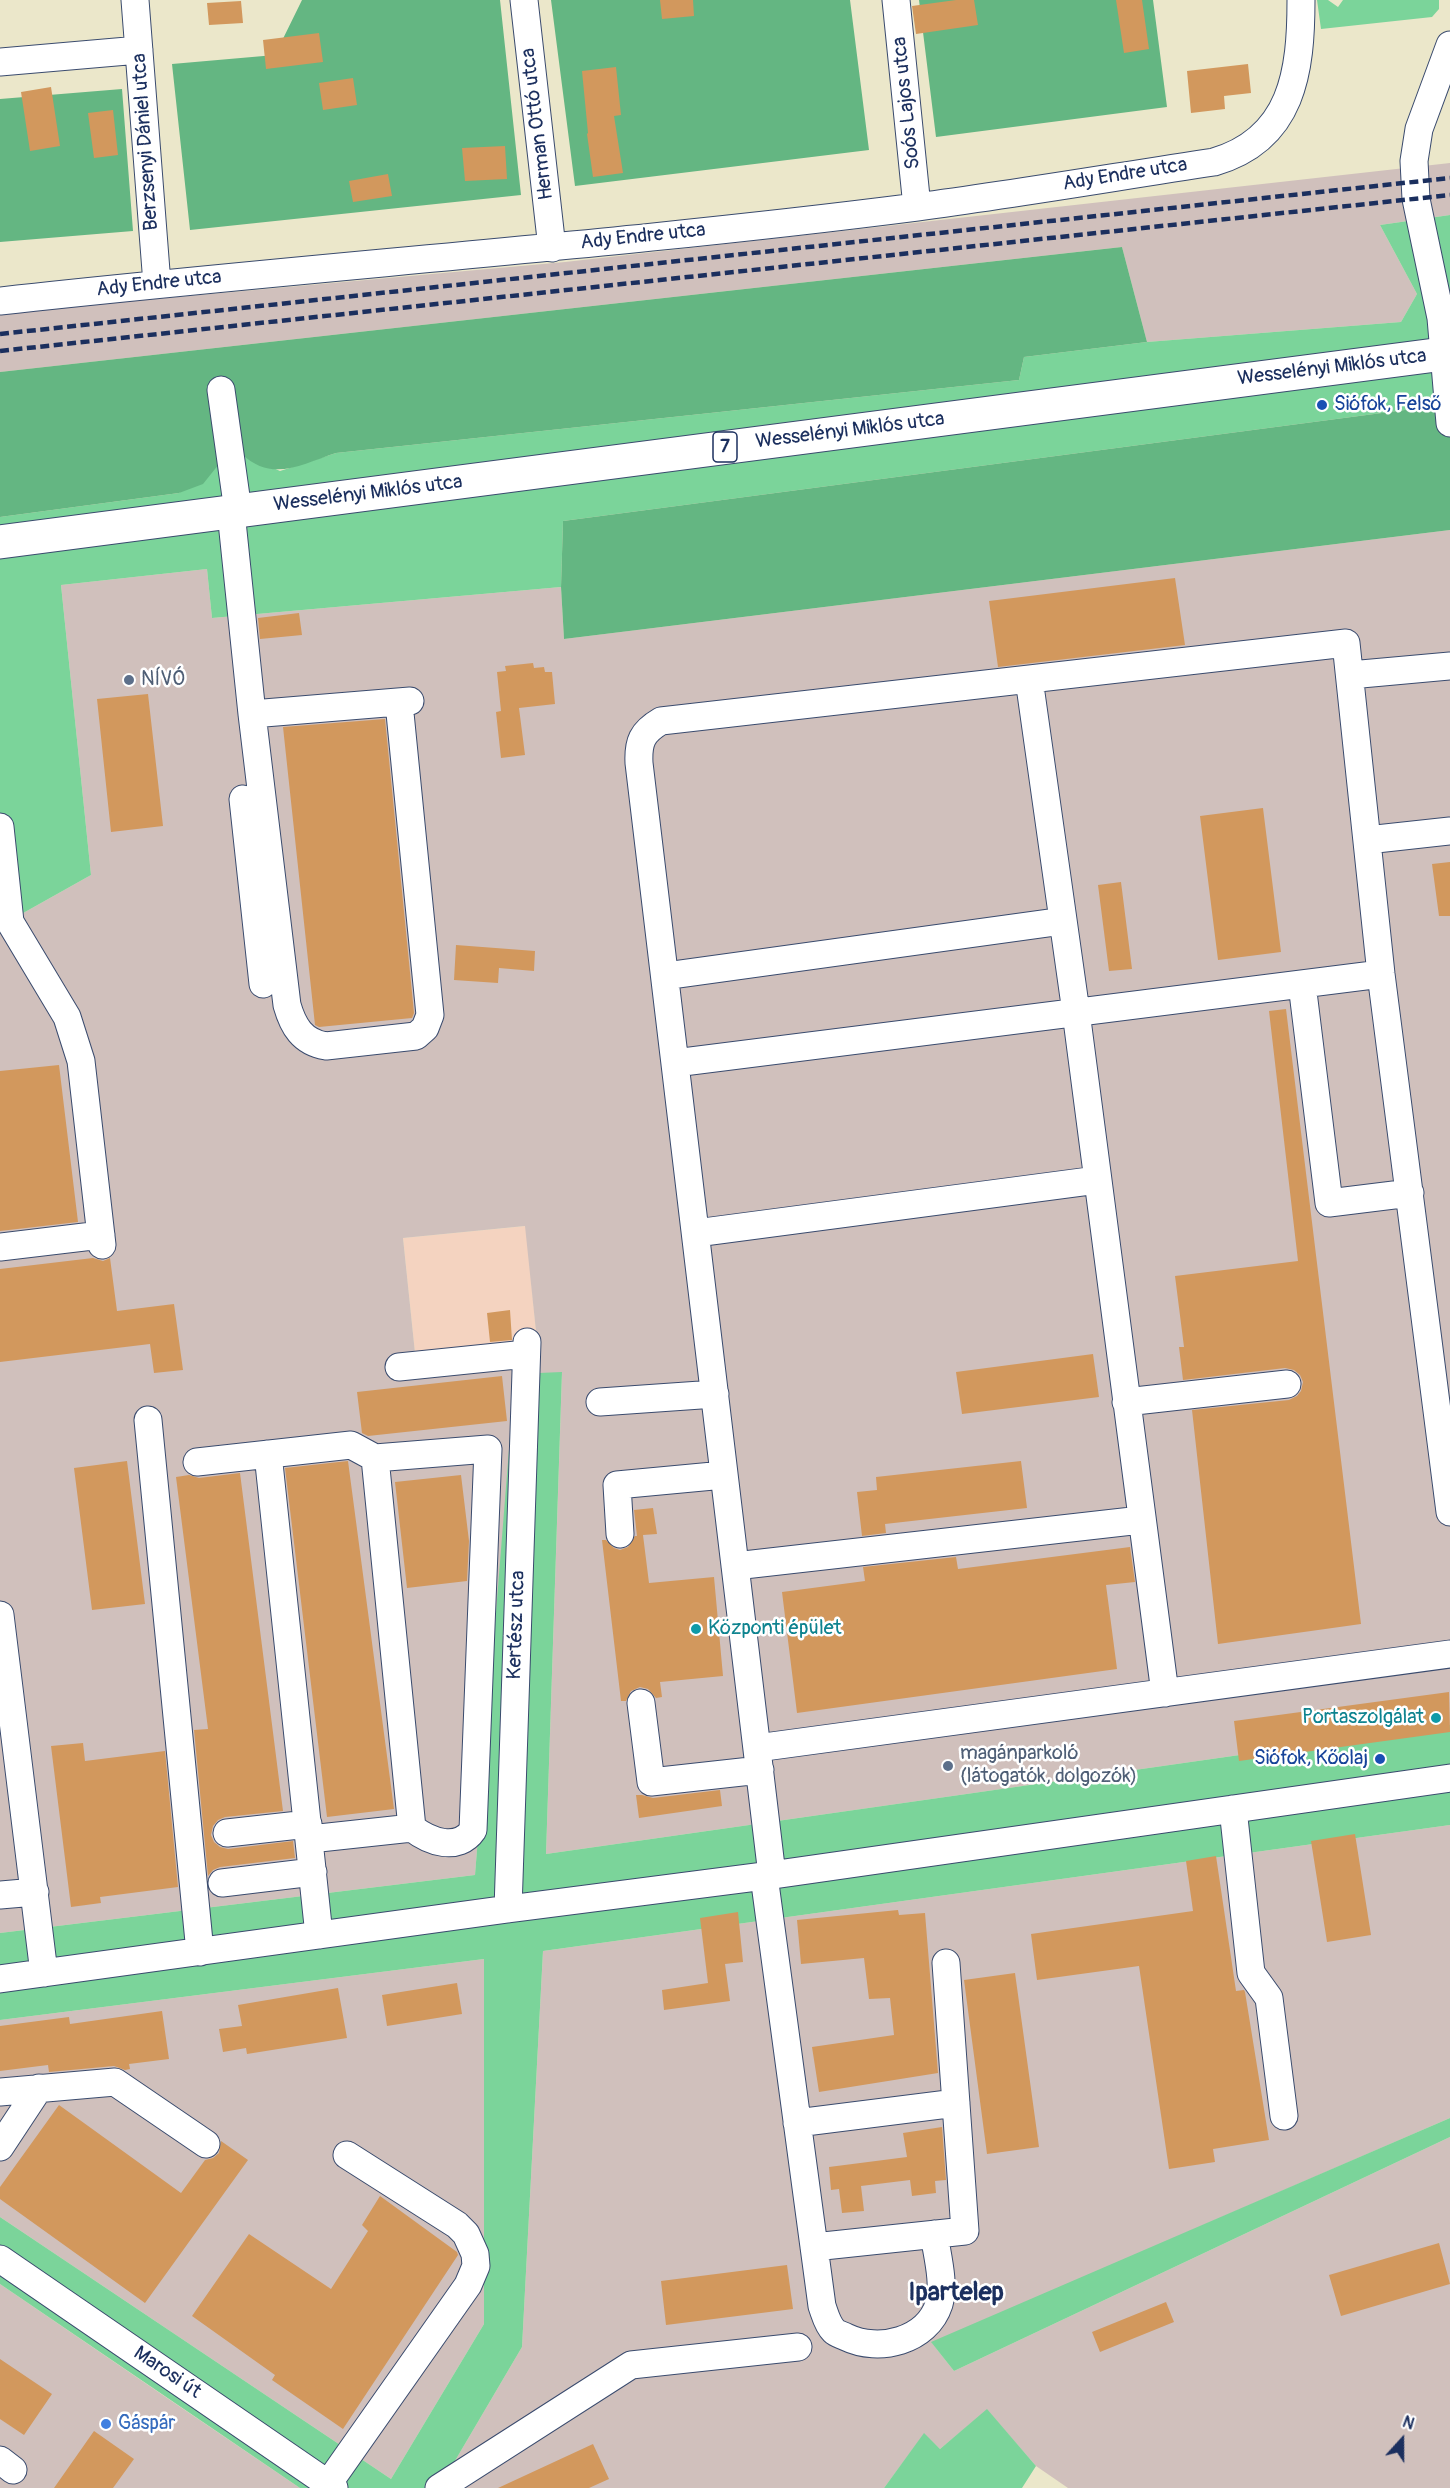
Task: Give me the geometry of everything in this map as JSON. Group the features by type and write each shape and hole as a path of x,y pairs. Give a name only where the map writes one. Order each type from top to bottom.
{"main road":[{"name":"Wesselényi Miklós utca","path":"0,542 1447,353"}],"street":[{"name":"Berzsenyi Dániel utca","path":"135,0 157,284"},
{"name":"Herman Ottó utca","path":"524,0 552,248"},
{"name":"Soós Lajos utca","path":"897,0 917,207"},
{"name":"Ady Endre utca","path":"0,302 157,284 552,248 917,207 1214,162 1248,149 1272,126 1291,87 1296,67 1301,42 1300,0"},
{"path":"0,62 139,50"},
{"path":"1449,59 1439,103 1416,145 1413,160 1414,182 1447,353 1450,423"},
{"path":"221,390 235,512 252,714 287,1005 296,1028 303,1036 316,1044 326,1046 416,1036 425,1028 430,1015 404,702 252,714"},
{"path":"934,2234 941,2292 934,2315 928,2325 904,2339 870,2345 834,2332 822,2306 797,2123 768,1875 758,1759 638,747 650,728 661,721 1346,643 1381,974 1450,1512"},
{"path":"1350,675 1450,666"},
{"path":"1029,680 1076,1012 1165,1693"},
{"path":"249,684 235,717 263,984"},
{"path":"0,827 10,922 8,934 67,1017 81,1061 102,1240 0,1247"},
{"path":"1367,840 1450,831"},
{"path":"665,976 1063,921"},
{"path":"675,1063 1381,974"},
{"path":"1302,984 1329,1203 1410,1193"},
{"path":"696,1233 1097,1180"},
{"name":"Kertész utca","path":"399,1366 526,1348 508,1908"},
{"path":"1126,1402 1287,1384"},
{"path":"600,1402 715,1394"},
{"path":"148,1420 201,1952"},
{"path":"197,1462 351,1445 375,1458 488,1449 473,1830 462,1841 450,1843 424,1838 412,1828 227,1833"},
{"path":"268,1454 319,1935"},
{"path":"375,1458 412,1828"},
{"path":"620,1534 617,1485 724,1475"},
{"path":"735,1566 1141,1520"},
{"path":"0,1615 12,1803 35,1892 44,1973"},
{"path":"641,1702 651,1782 758,1759 1165,1693 1450,1654"},
{"path":"0,1979 508,1908 768,1875 1450,1778"},
{"path":"1233,1809 1251,1973 1269,1998 1284,2116"},
{"path":"222,1883 313,1872"},
{"path":"0,1896 35,1892"},
{"path":"814,2247 965,2231 945,1963"},
{"path":"0,2092 115,2082 207,2144"},
{"path":"0,2147 39,2088"},
{"path":"797,2123 956,2103"},
{"path":"331,2486 468,2286 476,2266 472,2244 457,2225 347,2154"},
{"name":"Marosi út","path":"0,2259 297,2478 331,2486"},
{"path":"439,2488 631,2365 798,2347"}],"shaded area":[{"path":"1450,163 1450,215 1380,225 1417,294 1401,322 1147,342 1122,247 0,372 0,313 565,262"},
{"path":"1450,530 1450,1725 546,1854 562,1373 516,1374 475,1875 0,1933 0,926 91,875 61,585 207,569 212,618 561,587 564,639","holes":["525,1226 537,1341 415,1353 403,1238"]},
{"path":"526,1226 537,1341 415,1353 403,1238"},
{"path":"1450,1825 1450,2118 932,2343 954,2371 1450,2137 1450,2488 1068,2488 1036,2466 987,2410 940,2449 924,2434 884,2488 439,2488 522,2347 543,1951"},
{"path":"484,1959 484,2324 391,2479 0,2217 0,2020"},
{"path":"0,2284 170,2400 300,2488 0,2488"}],"green space":[{"path":"302,0 500,0 521,195 190,230 172,64 275,55"},
{"path":"551,0 850,0 869,150 575,186"},
{"path":"919,0 1153,0 1167,107 936,137"},
{"path":"1317,0 1328,0 1338,7 1343,0 1439,0 1439,9 1432,17 1321,29"},
{"path":"122,89 133,231 0,242 0,99"},
{"path":"1450,215 1450,404 563,521 561,587 212,618 207,569 61,585 91,875 0,926 0,517 179,493 223,459 242,454 280,471 336,453 1019,380 1024,357 1147,342 1401,322 1417,294 1380,225"},
{"path":"1122,247 1147,342 1024,357 1019,380 336,453 288,468 265,468 253,463 242,454 223,459 203,484 179,493 0,517 0,372"},
{"path":"1450,404 1450,530 564,639 561,587 563,521"},
{"path":"562,1372 546,1854 1450,1725 1450,1825 543,1951 522,2347 439,2488 300,2488 0,2284 0,2217 391,2479 484,2324 484,1959 0,2020 0,1933 475,1875 515,1374"},
{"path":"1450,2118 1450,2137 954,2371 931,2342"},
{"path":"987,2409 1036,2466 1022,2488 884,2488 924,2433 940,2449"}],"building":[{"path":"660,0 693,0 694,16 662,19"},
{"path":"974,0 978,25 916,34 912,6"},
{"path":"1116,0 1142,0 1149,49 1124,53"},
{"path":"241,1 243,23 209,25 207,3"},
{"path":"319,33 323,62 266,69 263,40"},
{"path":"1248,64 1251,93 1224,96 1225,109 1191,113 1187,71"},
{"path":"616,67 621,115 614,116 623,173 593,177 582,71"},
{"path":"353,78 357,105 323,110 319,83"},
{"path":"51,87 60,146 30,151 21,92"},
{"path":"113,110 118,155 94,158 88,113"},
{"path":"505,146 507,179 465,181 462,148"},
{"path":"388,174 392,196 353,202 349,181"},
{"path":"1175,578 1185,645 998,667 989,601"},
{"path":"299,613 302,635 260,639 258,618"},
{"path":"533,663 534,668 544,667 545,672 552,672 555,704 519,708 525,755 501,758 496,712 501,711 497,672 506,671 505,666"},
{"path":"148,694 163,826 111,832 97,699"},
{"path":"385,719 414,1013 412,1018 319,1027 315,1025 283,727"},
{"path":"1263,808 1281,952 1218,960 1200,816"},
{"path":"1450,862 1450,916 1439,916 1432,864"},
{"path":"1121,882 1132,969 1109,971 1098,885"},
{"path":"456,945 535,951 534,971 499,968 498,983 454,980"},
{"path":"1286,1009 1361,1624 1218,1644 1192,1410 1289,1400 1301,1391 1303,1382 1294,1370 1285,1368 1183,1380 1179,1347 1184,1347 1175,1276 1298,1261 1269,1011"},
{"path":"59,1065 78,1222 0,1231 0,1071"},
{"path":"93,1258 103,1261 110,1258 117,1311 174,1304 183,1370 154,1373 150,1344 0,1362 0,1269"},
{"path":"510,1310 512,1340 490,1342 487,1313"},
{"path":"1093,1354 1099,1397 962,1414 956,1372"},
{"path":"502,1376 507,1421 368,1436 362,1433 357,1392"},
{"path":"127,1461 145,1604 92,1610 74,1468"},
{"path":"348,1461 394,1809 327,1817 285,1468"},
{"path":"1021,1461 1027,1508 885,1524 886,1533 862,1536 857,1492 877,1490 876,1477"},
{"path":"240,1473 283,1811 225,1817 213,1826 211,1835 220,1847 228,1849 293,1841 295,1858 220,1867 208,1876 194,1730 208,1729 176,1477 189,1475 199,1478"},
{"path":"461,1475 469,1541 467,1581 407,1588 395,1482"},
{"path":"653,1508 657,1534 643,1535 649,1583 714,1577 723,1676 660,1682 662,1697 656,1698 648,1689 640,1687 631,1691 626,1701 621,1701 602,1540 606,1540 614,1548 620,1550 628,1547 637,1536 634,1510"},
{"path":"1130,1547 1135,1582 1106,1585 1117,1669 797,1713 782,1592 865,1581 863,1567 956,1557 958,1569"},
{"path":"1449,1692 1450,1732 1239,1761 1234,1721"},
{"path":"83,1743 85,1761 165,1751 178,1887 100,1897 101,1903 71,1907 51,1746"},
{"path":"720,1790 722,1806 639,1818 636,1795 653,1798"},
{"path":"1355,1834 1371,1935 1327,1942 1311,1841"},
{"path":"1216,1856 1236,1991 1244,1990 1245,1992 1269,2140 1213,2149 1215,2162 1169,2169 1139,1966 1037,1980 1031,1934 1193,1911 1186,1861"},
{"path":"898,1910 899,1915 925,1913 938,2073 819,2092 812,2047 894,2035 890,1998 869,1999 864,1958 801,1964 797,1920"},
{"path":"738,1912 743,1962 725,1964 730,2001 664,2010 662,1990 708,1983 700,1918"},
{"path":"1015,1973 1039,2147 987,2154 964,1980"},
{"path":"457,1983 462,2014 387,2026 382,1995"},
{"path":"338,1988 347,2038 247,2054 246,2048 223,2052 219,2029 242,2026 238,2005"},
{"path":"162,2011 169,2059 129,2064 130,2069 125,2070 114,2066 49,2072 48,2065 0,2071 0,2026 69,2017 70,2024"},
{"path":"59,2105 181,2193 205,2160 219,2153 221,2141 248,2160 145,2303 0,2199 0,2187"},
{"path":"942,2127 946,2180 935,2181 936,2193 912,2196 910,2180 861,2186 864,2211 842,2213 839,2189 831,2190 829,2167 907,2157 903,2133"},
{"path":"380,2196 458,2255 343,2429 272,2380 275,2375 192,2316 249,2234 331,2289 368,2231 362,2225"},
{"path":"1439,2243 1450,2284 1341,2316 1329,2275"},
{"path":"787,2265 793,2309 666,2325 661,2281"},
{"path":"1166,2302 1174,2322 1100,2352 1092,2332"},
{"path":"0,2359 52,2394 24,2435 0,2419"},
{"path":"94,2431 134,2459 113,2488 54,2488"},
{"path":"593,2444 609,2479 589,2488 498,2488"}],"railway":[{"path":"0,334 1450,178"},
{"path":"0,351 1450,195"}],"place":[{"name":"Siófok, Felső","path":"1322,405"},
{"name":"NÍVÓ","path":"129,680"},
{"name":"Központi épület","path":"696,1629"},
{"name":"Portaszolgálat","path":"1436,1718"},
{"name":"Siófok, Kőolaj","path":"1380,1759"},
{"name":"magánparkoló (látogatók, dolgozók)","path":"948,1766"},
{"name":"Gáspár","path":"106,2424"}],"district":[{"name":"Ipartelep","path":"956,2293"}]}
